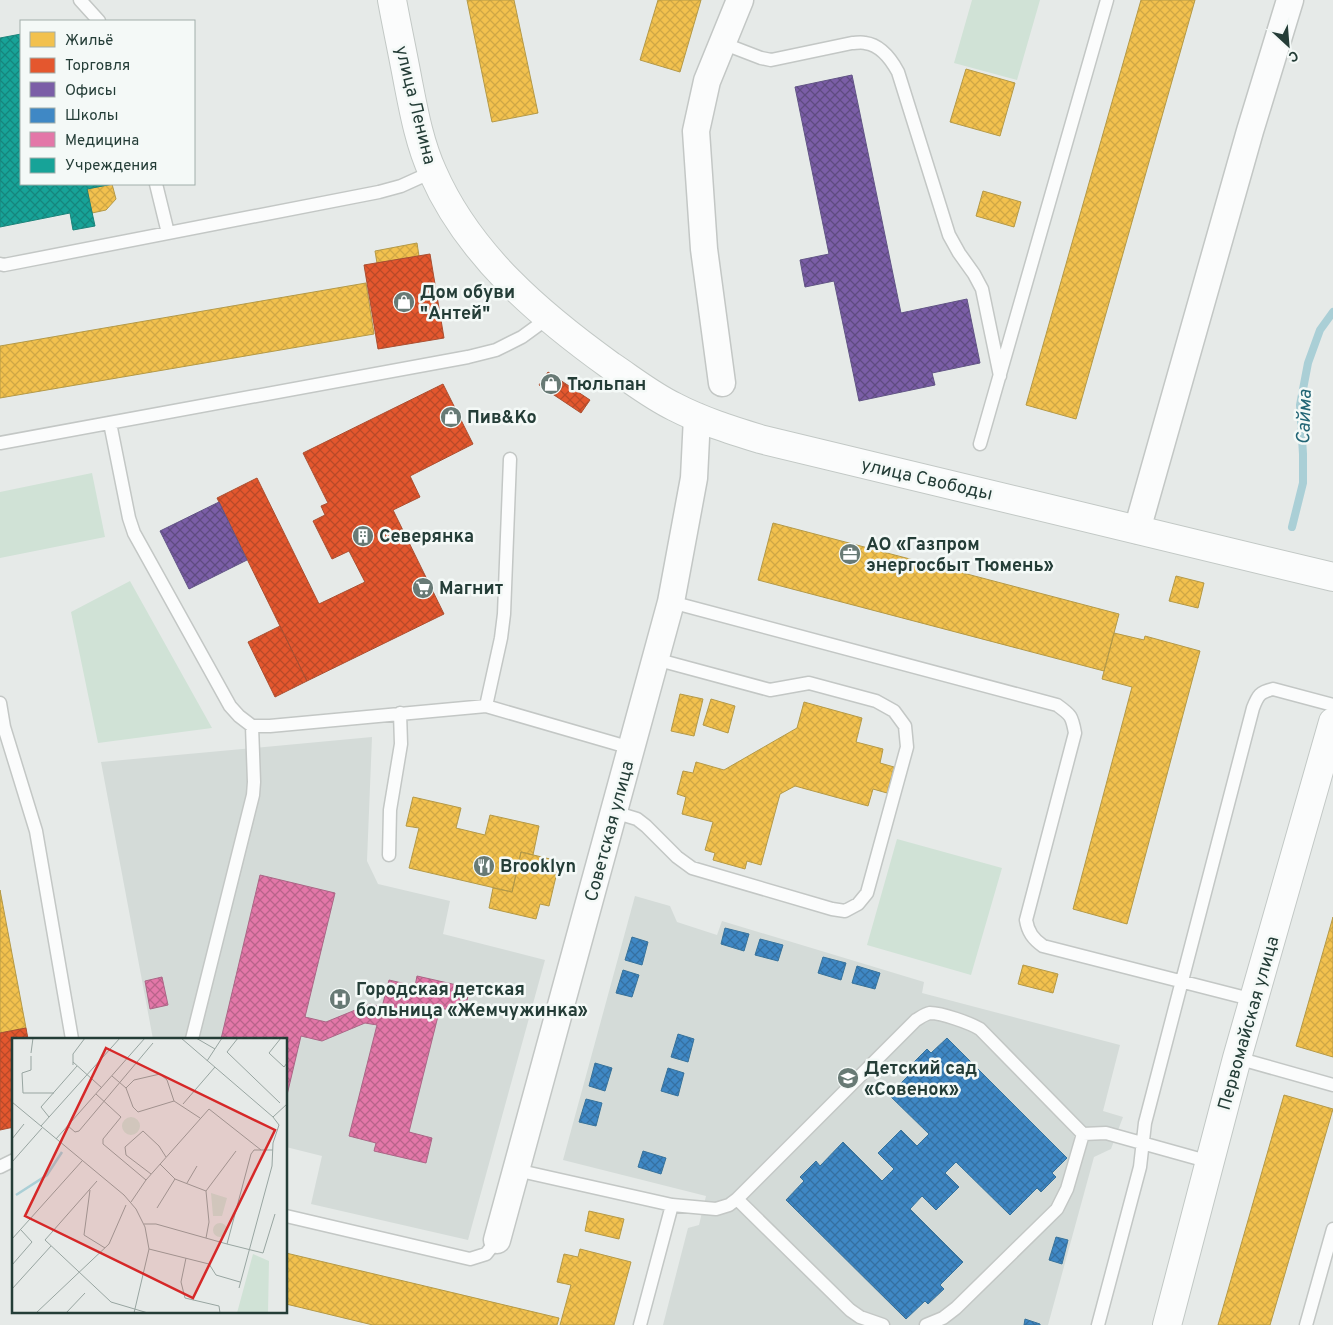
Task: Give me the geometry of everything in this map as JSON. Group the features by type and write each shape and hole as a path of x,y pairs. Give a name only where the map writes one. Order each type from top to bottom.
{"main road":[{"name":"улица Ленина","path":"392,0 421,140 432,172 446,199 480,248 528,301 548,318"},
{"name":"улица Свободы","path":"548,318 589,350 674,407 697,418 760,440 1333,577"},
{"name":"Первомайская улица","path":"1167,1325 1237,1058 1333,722"}],"street":[{"path":"722,382 704,249 696,131 707,81 740,0"},
{"path":"1137,530 1250,131 1290,0"},
{"name":"Советская улица","path":"497,1240 671,602 694,478 697,418"}],"lane":[{"path":"80,0 97,20"},
{"path":"980,444 1107,0"},
{"path":"722,43 770,60 852,43 865,43 880,49 891,59 898,72 949,235 982,288 1000,376"},
{"path":"0,264 4,265 380,192 401,186 432,172"},
{"path":"156,185 168,233"},
{"path":"0,443 468,357 496,350 522,337 548,318"},
{"path":"110,423 129,518 134,533 230,706 252,726 270,726 486,706 631,748"},
{"path":"486,706 501,638 504,614 510,459"},
{"path":"671,602 1057,705 1073,720 1075,733 1026,920 1028,931 1043,946 1254,1000"},
{"path":"614,812 631,817 641,823 677,857 692,868 832,909 845,911 858,904 867,893 907,747 905,726 894,711 876,701 809,683 770,690 655,659"},
{"path":"1098,1325 1140,1167 1145,1123 1253,708 1258,696 1265,691 1273,689 1333,705"},
{"path":"0,703 4,727 36,831 72,1038"},
{"path":"390,855 390,810 401,744 400,713"},
{"path":"192,1038 253,795 252,726"},
{"path":"516,1170 672,1205 716,1209 728,1205 738,1200 916,1020 928,1013 970,1024 980,1029 1084,1134 1106,1133 1210,1162"},
{"path":"1237,1058 1333,1085"},
{"path":"926,1325 943,1318 956,1308 1057,1209 1067,1189 1084,1134"},
{"path":"0,1167 12,1161"},
{"path":"738,1200 850,1310 860,1317 883,1325"},
{"path":"640,1325 672,1205"},
{"path":"288,1216 470,1259 486,1254 497,1240"},
{"path":"1306,1325 1333,1229"}],"shaded area":[{"name":"Городская детская больница «Жемчужинка»","path":"372,737 367,861 378,884 450,901 443,934 545,960 468,1240 311,1204 322,1156 288,1148 288,1038 153,1038 101,762"},
{"name":"Детский сад «Совенок»","path":"635,896 670,906 677,922 717,935 722,921 924,982 922,993 1120,1045 1103,1111 1123,1117 1111,1149 1094,1157 1048,1325 663,1325 688,1228 699,1225 706,1196 563,1160"}],"green space":[{"path":"972,0 1040,0 1017,80 954,63"},
{"path":"92,473 105,537 0,558 0,492"},
{"path":"130,581 212,728 98,743 71,612"},
{"path":"897,839 1002,868 971,975 867,945"}],"building: Жильё":[{"path":"467,0 514,0 538,113 492,122"},
{"path":"658,0 701,0 680,72 640,60"},
{"path":"1141,0 1195,0 1076,419 1026,405"},
{"path":"966,69 1015,83 1000,136 950,122"},
{"path":"112,185 116,199 106,210 92,213 87,189"},
{"path":"983,191 1021,202 1014,227 976,216"},
{"path":"417,243 419,256 377,263 375,251"},
{"path":"366,283 374,334 0,398 0,346"},
{"path":"773,523 1119,614 1104,671 758,580"},
{"path":"1176,576 1204,583 1198,608 1169,601"},
{"path":"1114,633 1144,640 1145,636 1200,651 1127,924 1073,909 1132,687 1102,679"},
{"path":"680,694 703,699 694,736 671,731"},
{"path":"711,699 735,706 728,733 703,725"},
{"path":"804,702 862,718 856,742 883,749 880,763 894,767 887,793 873,789 868,806 795,786 780,794 761,865 747,861 745,869 713,860 715,853 705,850 713,822 682,814 686,797 677,794 683,771 693,773 696,762 724,770 797,728"},
{"path":"413,797 461,808 456,828 485,835 490,815 539,826 533,855 521,852 512,892 409,868 419,828 406,826"},
{"path":"521,852 550,859 549,866 558,868 549,906 540,904 536,919 489,908 493,888 512,892"},
{"path":"0,890 26,1028 0,1033"},
{"path":"1333,917 1333,1057 1296,1046"},
{"path":"1023,965 1058,974 1053,993 1018,984"},
{"path":"1284,1095 1333,1109 1270,1325 1218,1325"},
{"path":"589,1211 624,1219 619,1239 585,1231"},
{"path":"580,1249 631,1262 614,1325 560,1325 571,1285 557,1282 564,1254 578,1257"},
{"path":"288,1253 559,1318 557,1325 373,1325 288,1304"}],"building: Торговля":[{"name":"Дом обуви \"Антей\"","path":"430,254 444,338 378,349 364,265"},
{"path":"548,372 590,400 581,413 539,385"},
{"name":"Северянка","path":"443,384 473,444 410,476 420,497 393,510 444,614 307,681 217,498 257,478 319,604 365,582 349,551 332,559 313,521 325,515 321,506 328,503 303,453"},
{"path":"280,626 307,681 275,697 248,642"},
{"path":"26,1028 28,1038 12,1038 12,1127 0,1130 0,1033"}],"building: Офисы":[{"path":"852,75 901,313 967,299 980,363 932,373 935,385 859,401 834,281 805,287 800,260 829,254 795,87"},
{"path":"219,502 247,560 189,589 160,531"}],"building: Школы":[{"path":"725,928 749,934 744,951 721,944"},
{"path":"632,937 648,942 642,965 625,960"},
{"path":"760,939 783,945 778,961 755,955"},
{"path":"823,957 846,963 841,980 818,973"},
{"path":"857,966 880,973 875,989 852,983"},
{"path":"623,970 639,975 632,997 616,993"},
{"path":"678,1034 694,1039 688,1062 671,1057"},
{"path":"947,1038 1067,1158 1052,1173 1056,1177 1041,1192 1037,1188 1010,1215 956,1162 945,1173 959,1187 936,1210 922,1196 910,1209 963,1262 940,1285 944,1289 928,1304 925,1301 906,1319 786,1200 804,1181 800,1177 816,1161 820,1166 843,1142 882,1181 894,1169 878,1153 901,1130 917,1146 929,1134 889,1095 916,1068 912,1064 927,1049 931,1053"},
{"path":"595,1063 612,1068 605,1091 589,1086"},
{"path":"668,1068 684,1073 678,1096 661,1091"},
{"path":"586,1099 602,1103 596,1126 579,1122"},
{"path":"643,1151 666,1158 661,1174 638,1167"},
{"path":"1056,1237 1068,1240 1062,1264 1049,1260"},
{"path":"1025,1319 1040,1324 1040,1325 1024,1325"}],"building: Медицина":[{"path":"260,875 335,893 305,1017 326,1022 370,1004 382,1007 389,980 415,986 417,976 470,988 464,1013 440,1008 409,1132 432,1138 426,1163 374,1151 376,1143 349,1136 377,1025 365,1023 322,1041 301,1036 288,1091 288,1038 221,1038"},
{"path":"162,977 168,1005 150,1009 145,981"}],"building: Учреждения":[{"path":"20,34 20,185 108,185 87,189 95,226 73,230 70,213 0,227 0,38"}],"waterway":[{"name":"Сайма","path":"1292,527 1303,483 1300,405 1308,363 1320,330 1333,312"}],"place":[{"name":"Дом обуви \"Антей\"","path":"404,302"},
{"name":"Тюльпан","path":"551,384"},
{"name":"Пив&Ко","path":"451,417"},
{"name":"Северянка","path":"363,536"},
{"name":"АО «Газпром энергосбыт Тюмень»","path":"850,554"},
{"name":"Магнит","path":"423,588"},
{"name":"Brooklyn","path":"484,866"},
{"name":"Городская детская больница «Жемчужинка»","path":"340,999"},
{"name":"Детский сад «Совенок»","path":"848,1078"}]}
